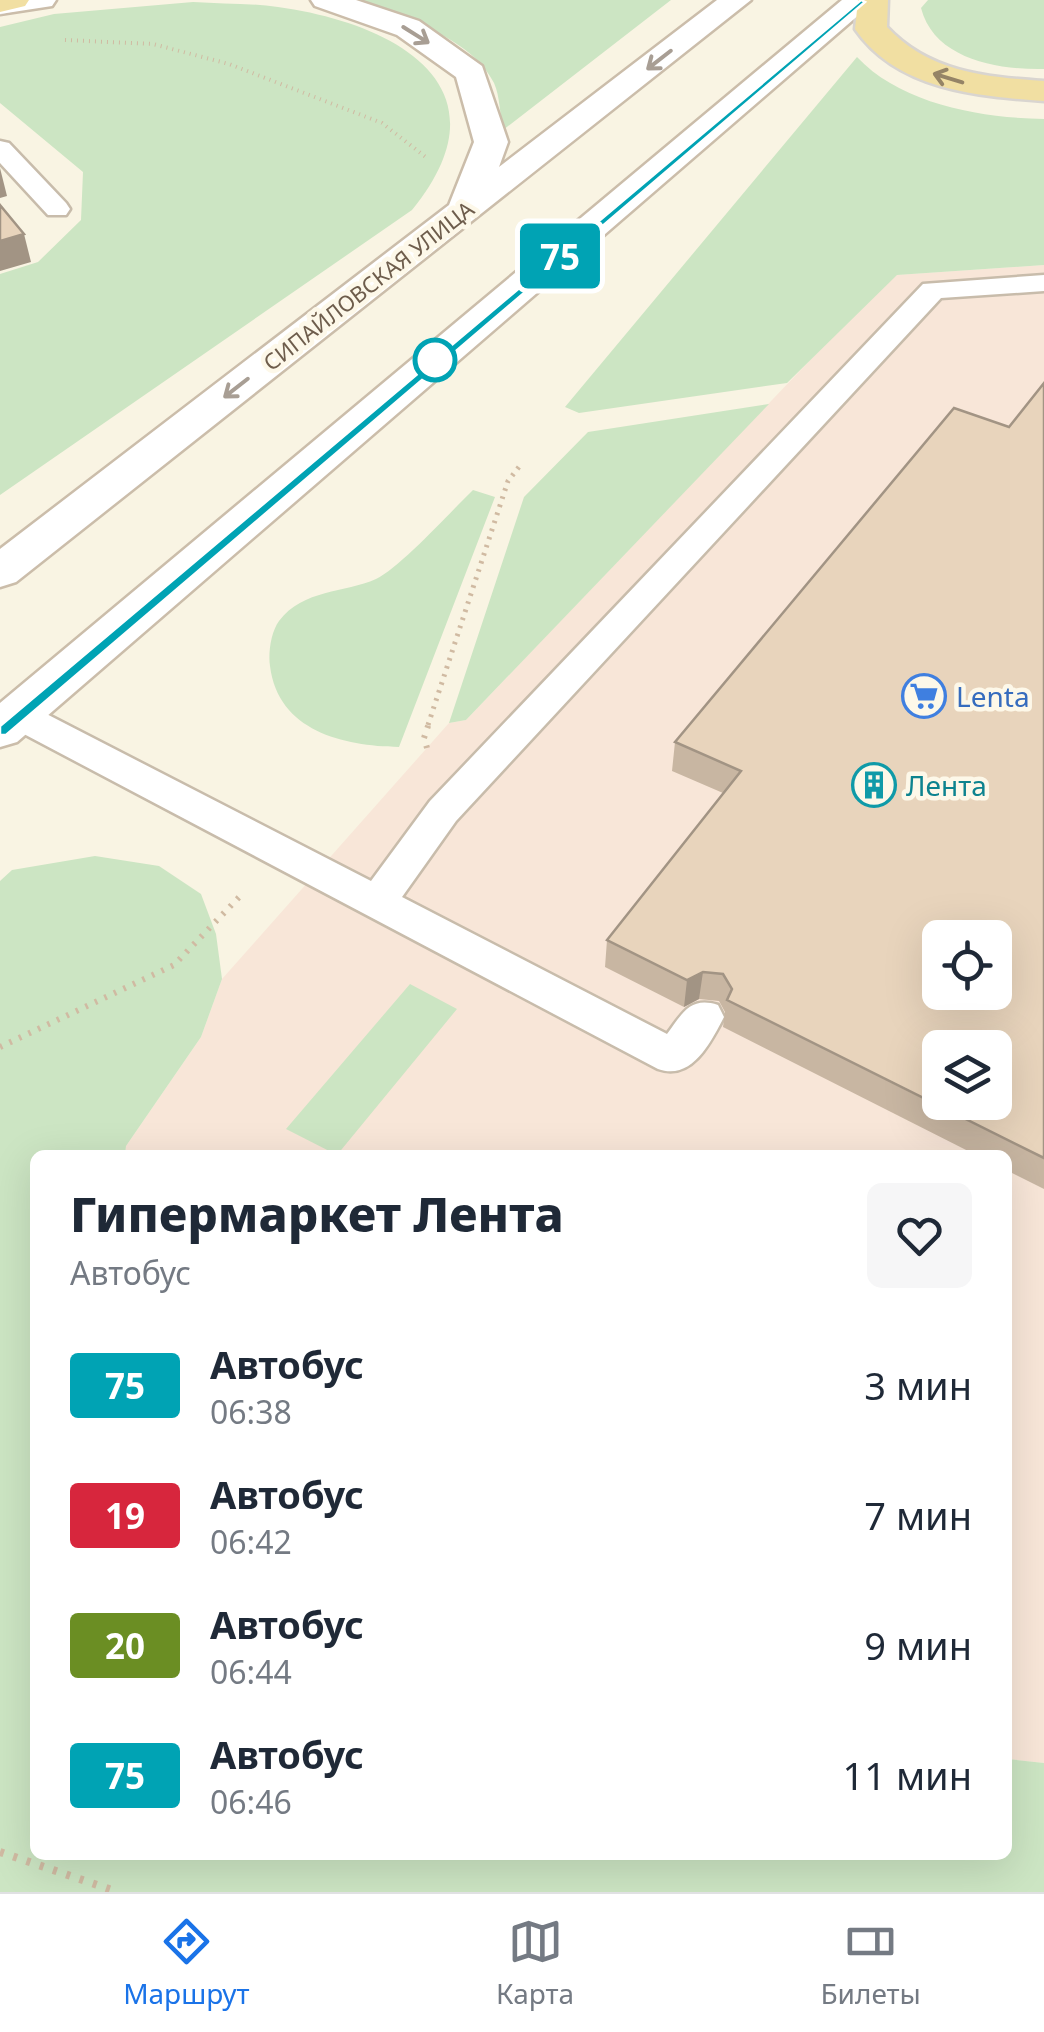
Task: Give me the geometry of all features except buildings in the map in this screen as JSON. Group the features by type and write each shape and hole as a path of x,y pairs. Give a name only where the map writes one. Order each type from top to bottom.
{"main road":[{"path":"0,4 14,0"},
{"path":"0,4 41,0"},
{"path":"326,0 408,28 471,73 491,142 465,210"},
{"name":"СИПАЙЛОВСКАЯ УЛИЦА","path":"0,572 736,0"},
{"path":"9,723 861,0"},
{"path":"873,0 871,29 887,51 922,70 964,83 1044,92"}],"lane":[{"path":"0,148 57,210"},
{"path":"377,902 443,810 933,290 1044,283"},
{"path":"9,723 281,852 673,1057 703,1017"}],"path":[{"path":"52,41 86,38 153,44 229,64 382,123 430,160 423,172"},
{"path":"443,810 424,738 508,481 522,463"},
{"path":"0,1047 174,965 281,852"},
{"path":"0,1852 118,1892"}],"shaded area":[{"path":"1044,265 1044,1763 1012,1759 1012,1150 126,1150 201,1037 222,979 449,723 466,720 880,287 897,275"}],"green space":[{"path":"354,0 671,0 503,130 494,83 469,53 432,30"},
{"path":"928,0 1044,0 1044,69 988,64 953,50 928,25 921,8"},
{"path":"193,2 267,6 321,15 362,28 398,46 426,68 445,95 450,128 440,166 412,210 0,495 0,274 38,262 81,220 83,172 0,103 0,27 54,14"},
{"path":"857,57 896,86 943,105 994,116 1044,119 1044,265 897,275 787,383 579,413 565,407"},
{"path":"769,404 466,720 449,723 524,497 588,432"},
{"path":"473,490 495,497 399,747 336,738 300,720 276,688 270,666 271,643 279,621 312,597 364,584 386,573"},
{"path":"95,856 159,866 201,894 216,934 222,979 201,1037 126,1150 30,1150 30,1860 1012,1860 1012,1759 1044,1763 1044,1892 0,1892 0,881 12,870"},
{"path":"410,984 457,1009 341,1150 327,1150 286,1129"}],"bus line":[{"name":"75","path":"0,730 861,0"}],"place":[{"name":"Lenta","path":"924,696"},
{"name":"Лента","path":"874,785"}]}
